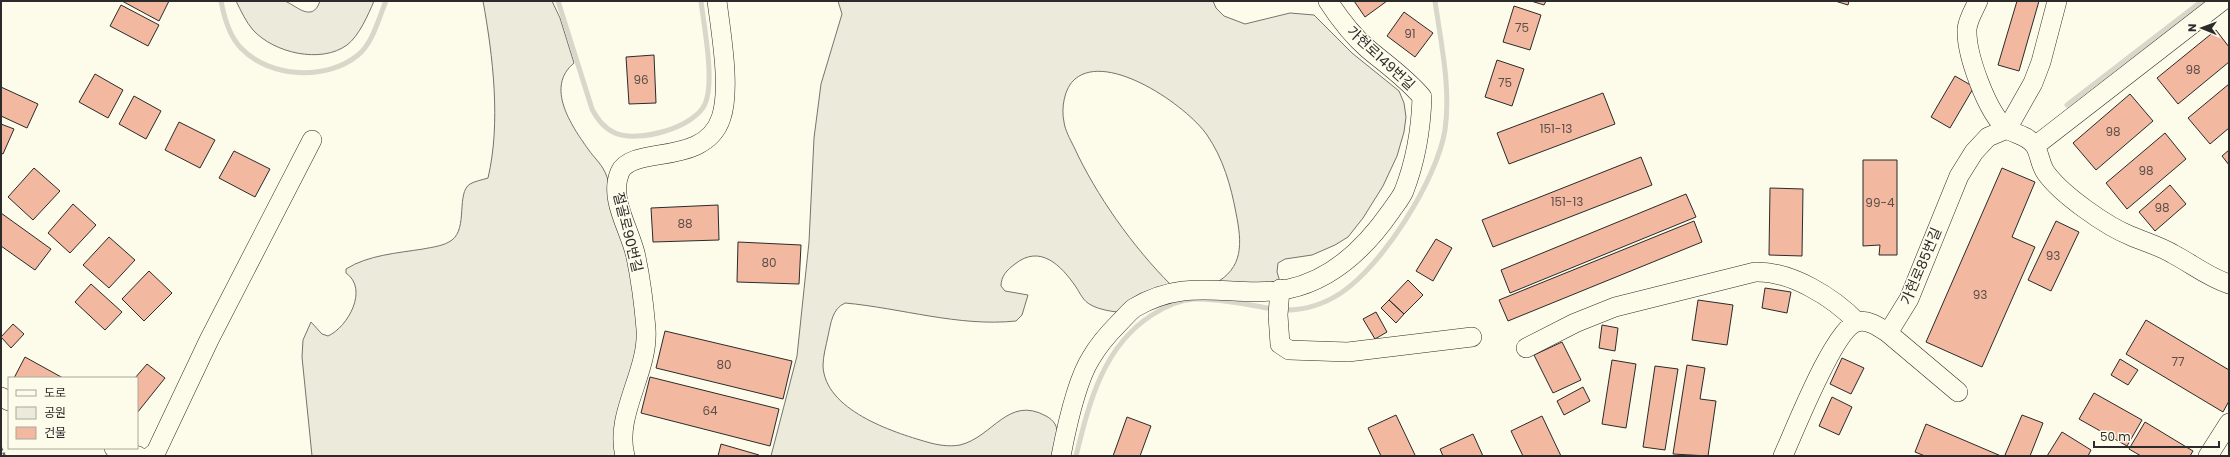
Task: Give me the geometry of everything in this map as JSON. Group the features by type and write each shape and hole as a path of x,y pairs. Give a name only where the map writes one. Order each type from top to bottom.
{"street":[{"name":"절골로90번길","path":"625,456 622,446 626,421 646,345 646,331 636,256 619,203 617,187 620,172 627,164 694,147 712,133 721,119 725,98 724,65 717,1"},
{"name":"가현로149번길","path":"1061,456 1076,396 1090,359 1114,328 1133,309 1163,294 1194,289 1280,289 1314,282 1342,265 1380,227 1404,193 1414,161 1421,129 1422,97 1407,80 1367,48 1336,14 1328,1"},
{"path":"1978,1 1970,17 1967,28 1969,49 1993,113 2007,129 2026,137 2035,146 2046,174 2096,217 2115,229 2172,253 2203,273 2229,284"},
{"path":"2007,129 2033,83 2041,62 2057,1"},
{"path":"2035,146 2222,1"},
{"name":"가현로85번길","path":"1888,333 1909,299 1959,176 1974,152 1988,137 2007,129"},
{"path":"152,456 156,452 209,340 312,140"},
{"path":"1526,348 1576,323 1615,307 1756,272 1779,274 1820,293 1846,310 1857,322"},
{"path":"1280,289 1278,334 1280,344 1289,350 1348,352 1472,337"},
{"path":"1783,456 1838,340 1849,326 1857,322 1867,322 1888,333 1958,392"},
{"path":"2208,456 2229,424"},
{"path":"117,449 138,456"}],"path":[{"path":"1,448 5,456"}],"green space":[{"path":"236,1 284,1 308,12 317,8 320,1 374,1 359,31 347,45 336,51 311,55 285,50 262,38 248,24"},
{"path":"483,1 552,1 560,18 574,63 566,73 562,83 561,94 568,118 607,177 628,249 639,333 617,456 312,456 302,357 303,340 311,322 322,334 328,336 342,325 349,316 356,298 356,288 353,280 346,273 346,269 355,264 373,258 393,253 434,247 446,244 452,240 457,235 460,227 462,203 466,188 472,183 488,178 492,157 495,112 490,44"},
{"path":"838,1 1213,1 1216,8 1224,16 1245,24 1290,13 1314,15 1352,53 1399,91 1404,103 1406,117 1404,132 1397,156 1383,186 1363,218 1348,237 1335,245 1312,255 1285,259 1278,263 1277,272 1281,285 1214,284 1224,278 1231,270 1236,262 1240,244 1234,203 1226,172 1218,153 1207,135 1183,110 1165,97 1126,77 1107,72 1089,72 1075,79 1068,88 1063,105 1063,117 1069,138 1093,183 1116,220 1143,254 1171,285 1124,311 1120,312 1105,310 1088,303 1064,271 1057,265 1041,257 1033,256 1024,258 1015,264 1007,271 1002,279 1001,286 1005,291 1028,295 1022,315 1016,321 995,322 952,319 845,303 837,309 833,317 823,362 827,381 835,395 848,407 863,417 896,432 935,444 956,446 972,441 1011,414 1021,411 1033,411 1046,416 1055,424 1058,434 1054,456 771,456 797,356 809,242 814,138 821,84 842,14"}],"building":[{"path":"122,1 169,1 159,21"},
{"path":"1354,1 1387,1 1365,17"},
{"path":"1531,1 1546,1 1544,5"},
{"path":"1835,1 1849,1 1848,5"},
{"path":"2017,1 2039,1 2019,71 1998,65"},
{"path":"121,5 159,25 148,46 110,26"},
{"path":"1514,6 1541,15 1530,50 1503,42"},
{"path":"1404,12 1433,33 1415,57 1387,36"},
{"path":"2216,30 2229,47 2229,62 2178,104 2157,78"},
{"path":"654,55 656,103 629,104 626,57"},
{"path":"1497,60 1524,69 1512,106 1485,97"},
{"path":"95,74 123,90 108,118 79,102"},
{"path":"1955,76 1974,87 1950,128 1931,117"},
{"path":"2229,84 2229,128 2210,144 2188,118"},
{"path":"1,87 38,104 27,128 1,116"},
{"path":"1603,93 1615,124 1509,164 1497,133"},
{"path":"2130,94 2153,121 2096,170 2073,143"},
{"path":"134,96 161,111 146,139 119,124"},
{"path":"179,122 215,140 200,168 165,150"},
{"path":"1,124 14,129 3,154 1,153"},
{"path":"2165,133 2186,159 2127,209 2106,183"},
{"path":"2229,150 2229,165 2222,156"},
{"path":"234,151 270,169 255,197 219,178"},
{"path":"1641,157 1652,185 1493,247 1482,220"},
{"path":"1863,160 1897,160 1897,255 1879,255 1880,245 1863,246"},
{"path":"34,168 60,191 33,220 8,197"},
{"path":"2002,168 2035,182 2012,237 2035,247 1982,367 1926,342"},
{"path":"2170,185 2186,204 2155,231 2139,212"},
{"path":"1770,188 1803,189 1802,256 1769,255"},
{"path":"1686,194 1696,217 1510,293 1501,270"},
{"path":"73,204 96,225 70,253 48,233"},
{"path":"718,205 719,240 653,242 651,208"},
{"path":"1,213 51,249 35,270 1,246"},
{"path":"1694,221 1702,242 1508,321 1499,300"},
{"path":"2056,221 2079,232 2051,291 2028,280"},
{"path":"109,237 135,260 109,288 83,265"},
{"path":"1436,239 1452,248 1433,281 1416,271"},
{"path":"738,242 801,245 799,284 737,282"},
{"path":"149,271 172,293 144,321 122,299"},
{"path":"1408,280 1423,295 1404,314 1389,300"},
{"path":"91,284 122,312 105,330 75,302"},
{"path":"1765,288 1791,292 1787,313 1762,308"},
{"path":"1389,300 1404,314 1396,323 1381,308"},
{"path":"1698,300 1733,305 1727,345 1692,340"},
{"path":"1376,312 1387,332 1375,339 1363,319"},
{"path":"2146,320 2229,370 2229,401 2223,412 2126,354"},
{"path":"13,324 24,334 11,348 1,337"},
{"path":"1602,325 1618,328 1615,351 1599,348"},
{"path":"665,331 792,361 783,399 656,368"},
{"path":"1562,342 1581,380 1553,393 1534,355"},
{"path":"25,357 61,377 15,377"},
{"path":"1842,358 1864,368 1851,394 1830,384"},
{"path":"2120,359 2138,370 2128,385 2111,375"},
{"path":"1612,360 1636,364 1626,428 1602,424"},
{"path":"147,364 165,378 138,412 138,377 136,377"},
{"path":"1687,365 1705,368 1700,399 1716,401 1708,456 1673,454"},
{"path":"1655,366 1678,369 1665,450 1643,447"},
{"path":"650,377 779,409 770,446 641,413"},
{"path":"1583,387 1590,401 1564,415 1557,401"},
{"path":"2094,393 2142,420 2127,446 2079,419"},
{"path":"1832,397 1852,407 1839,435 1819,426"},
{"path":"1396,415 1415,455 1414,456 1381,456 1368,428"},
{"path":"2022,415 2043,423 2030,456 2005,455"},
{"path":"1542,416 1561,456 1523,456 1511,431"},
{"path":"1127,417 1151,426 1140,456 1113,456"},
{"path":"2145,422 2193,451 2190,456 2141,456 2129,449"},
{"path":"1926,424 2001,456 1925,456 1915,452"},
{"path":"2062,432 2091,450 2088,456 2047,456"},
{"path":"1473,434 1483,456 1443,456 1440,449"},
{"path":"721,444 759,455 718,456"}],"waterway":[{"path":"221,1 225,20 230,32 241,48 253,58 267,65 282,70 298,72 315,72 331,69 358,55 372,37 386,1"},
{"path":"558,1 592,109 608,129 625,136 651,135 678,126 690,120 699,113 705,104 708,94 709,68 701,1"},
{"path":"1287,310 1308,308 1321,303 1341,293 1357,280 1390,243 1405,220 1431,173 1440,150 1447,114 1446,82 1435,1"},
{"path":"2067,105 2202,1"},
{"path":"1076,456 1086,416 1100,377 1121,343 1135,328 1152,315 1172,304 1194,299 1221,300 1267,308"}]}
